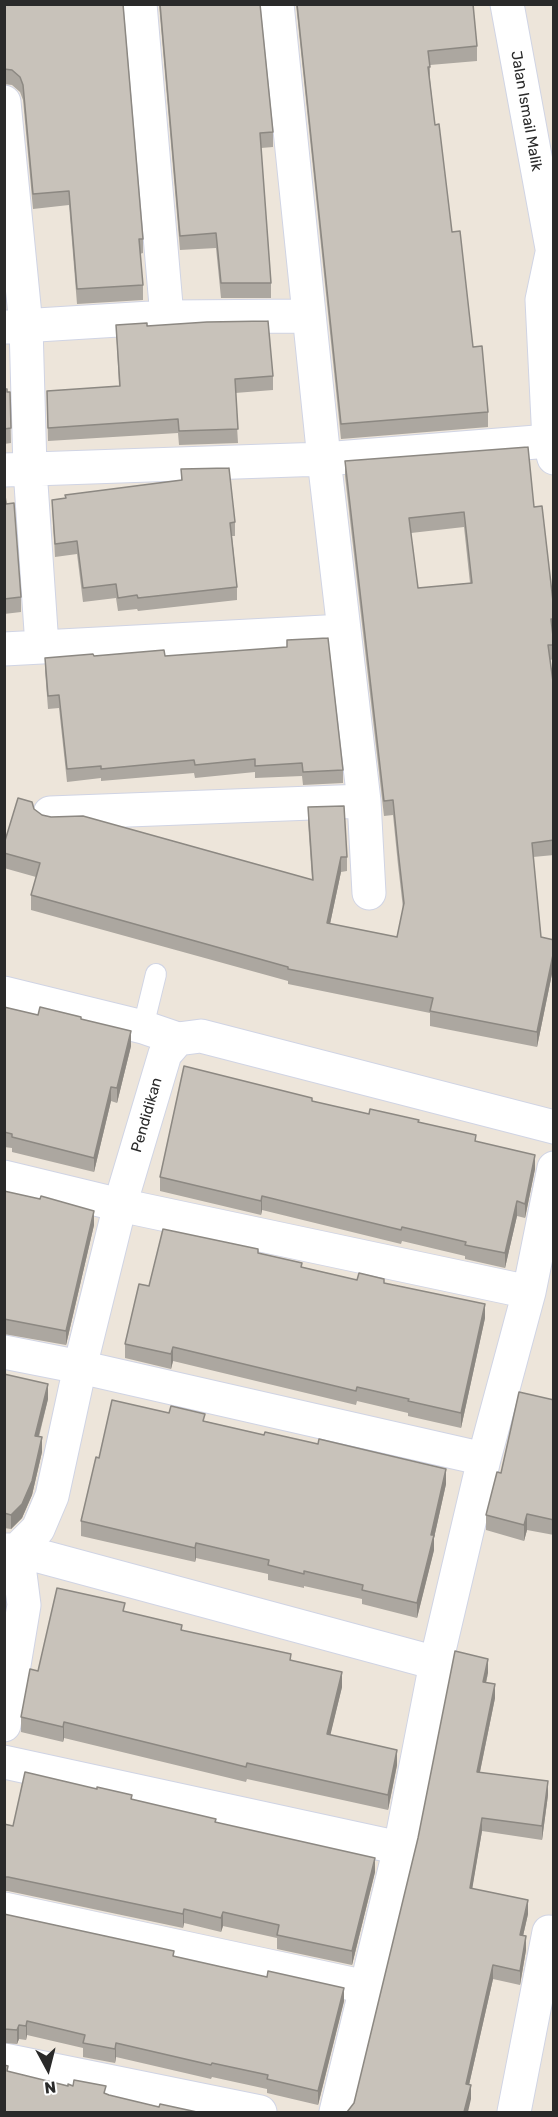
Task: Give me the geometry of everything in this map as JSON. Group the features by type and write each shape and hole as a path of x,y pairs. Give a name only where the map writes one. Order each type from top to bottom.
{"street":[{"path":"140,4 167,317"},
{"path":"277,4 324,459 364,801 369,893"},
{"name":"Jalan Ismail Malik","path":"507,4 553,256 542,300 551,449"},
{"path":"4,102 15,326 17,470 42,646"},
{"path":"15,326 167,317 309,316"},
{"path":"17,470 551,449"},
{"path":"4,649 344,631"},
{"path":"50,813 364,801"},
{"path":"4,993 143,1027 178,1039 201,1036 554,1127"},
{"name":"Pendidikan","path":"11,1550 38,1529 52,1497 80,1367 120,1205 165,1054 178,1039"},
{"path":"336,2112 400,1848 436,1663 484,1460 529,1292 554,1168"},
{"path":"4,1177 120,1205 529,1292"},
{"path":"4,1352 80,1367 484,1460"},
{"path":"4,1725 24,1605 11,1550 436,1663"},
{"path":"4,1762 400,1848"},
{"path":"4,1909 366,1987"},
{"path":"514,2112 541,2046 549,1932"},
{"path":"4,2060 260,2112"}],"lane":[{"path":"143,1027 156,974"}],"building":[{"path":"4,4 123,4 143,239 139,239 143,285 77,289 69,191 33,194 23,85 20,77 12,70 4,69"},
{"path":"160,4 260,4 273,132 260,133 271,283 221,283 216,233 180,236"},
{"path":"297,4 473,4 477,46 428,51 430,67 428,67 435,125 439,124 452,232 460,231 473,347 482,346 488,412 341,424"},
{"path":"268,321 273,376 235,379 238,429 179,431 178,419 48,428 47,391 120,386 116,325 147,323 147,326"},
{"path":"4,389 10,392 11,428 4,429"},
{"path":"528,447 534,507 542,506 554,610 554,619 551,619 554,645 548,645 554,689 554,840 532,843 541,937 554,940 554,950 537,1032 430,1011 433,998 288,969 288,967 31,895 40,863 4,853 4,844 18,798 32,802 34,809 42,815 83,816 313,880 308,807 344,806 347,857 341,857 327,923 397,937 404,903 393,800 384,801 345,461","holes":["464,512 472,583 418,588 409,518"]},
{"path":"229,468 235,522 230,523 237,587 138,598 137,595 118,598 116,584 83,588 77,541 55,544 52,500 66,498 65,495 182,480 181,469"},
{"path":"4,486 6,504 14,503 21,597 4,599"},
{"path":"328,638 343,770 303,772 302,763 255,766 255,759 195,765 194,760 101,769 101,766 67,769 59,695 48,696 45,658 164,650 165,656 287,647 287,640"},
{"path":"4,1007 38,1015 40,1007 131,1031 117,1088 111,1087 94,1158 12,1137 12,1134 4,1132"},
{"path":"184,1066 312,1098 312,1101 369,1114 370,1109 419,1120 418,1122 476,1135 475,1141 535,1155 525,1204 517,1201 505,1253 465,1245 466,1242 402,1227 401,1230 262,1196 261,1201 160,1177"},
{"path":"4,1191 40,1199 41,1196 94,1211 66,1331 4,1319"},
{"path":"163,1229 258,1249 258,1253 302,1263 301,1267 357,1280 359,1273 384,1279 384,1283 485,1304 461,1413 357,1387 356,1391 173,1347 171,1354 125,1344 139,1284 149,1286"},
{"path":"4,1374 48,1384 35,1436 42,1437 32,1481 22,1504 11,1515 4,1513"},
{"path":"519,1392 554,1400 554,1520 527,1514 524,1525 486,1515 497,1472 501,1473"},
{"path":"112,1400 169,1413 171,1406 205,1414 203,1421 264,1435 265,1432 318,1444 319,1439 446,1469 431,1535 434,1535 417,1603 362,1590 363,1585 268,1565 269,1560 196,1543 195,1548 81,1521 96,1457 99,1458"},
{"path":"57,1588 125,1603 123,1611 182,1625 181,1630 291,1654 290,1660 342,1672 327,1734 397,1750 388,1795 247,1763 246,1767 64,1722 63,1727 21,1717 30,1669 38,1671"},
{"path":"455,1651 488,1659 483,1682 495,1684 477,1772 548,1781 542,1826 482,1818 470,1888 528,1900 520,1935 526,1936 520,1971 493,1965 466,2084 471,2085 464,2112 347,2112 354,2103 418,1838"},
{"path":"25,1772 132,1795 131,1799 216,1819 215,1822 375,1858 352,1951 277,1935 279,1925 223,1912 221,1918 184,1909 183,1914 4,1877 4,1824 13,1826"},
{"path":"4,1914 174,1951 173,1956 267,1977 268,1971 344,1988 318,2091 267,2079 268,2075 212,2063 211,2065 116,2043 115,2049 83,2043 85,2035 27,2021 26,2026 19,2025 17,2030 4,2029"},
{"path":"4,2065 8,2066 7,2071 68,2086 68,2084 73,2086 74,2080 106,2086 104,2093 109,2095 159,2107 160,2104 197,2112 4,2112"}]}
